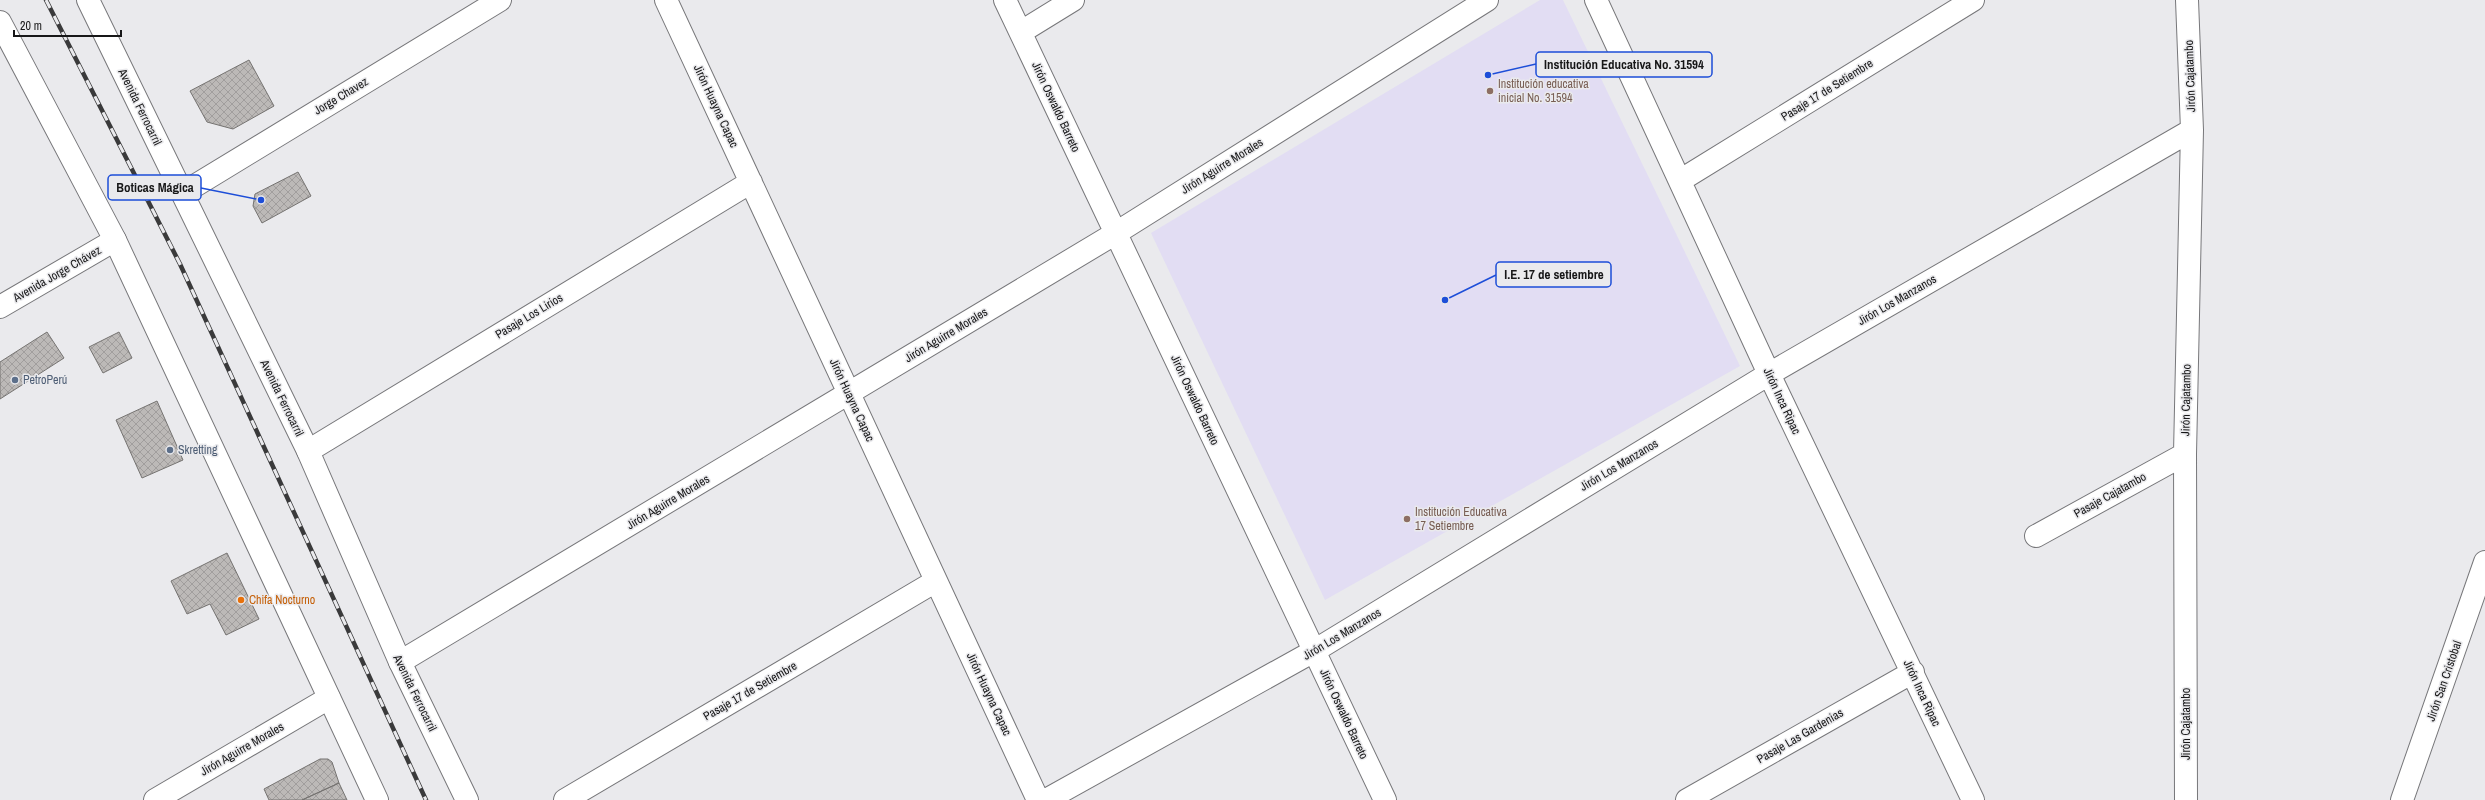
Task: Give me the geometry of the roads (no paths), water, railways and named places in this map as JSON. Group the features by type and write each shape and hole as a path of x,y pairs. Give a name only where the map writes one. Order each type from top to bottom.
{"street":[{"name":"Avenida Ferrocarril","path":"88,0 308,451 400,662 467,800"},
{"name":"Jorge Chavez","path":"183,193 500,0"},
{"name":"Jirón Huayna Capac","path":"666,0 1038,800"},
{"name":"Jirón Oswaldo Barreto","path":"1006,0 1385,800"},
{"path":"1021,32 1073,0"},
{"name":"Jirón Aguirre Morales","path":"400,662 1116,233 1487,0"},
{"name":"Jirón Inca Ripac","path":"1596,0 1681,180 1769,374 1973,800"},
{"name":"Pasaje 17 de Setiembre","path":"1681,180 1973,0"},
{"name":"Jirón Cajatambo","path":"2186,800 2185,454 2192,130 2188,0"},
{"path":"0,22 115,240 377,800"},
{"name":"Jirón Los Manzanos","path":"1046,800 1314,651 1769,374 2192,130"},
{"name":"Pasaje Los Lirios","path":"308,451 751,182"},
{"name":"Avenida Jorge Chávez","path":"0,307 115,240"},
{"name":"Pasaje Cajatambo","path":"2036,536 2185,454"},
{"name":"Jirón San Cristobal","path":"2402,800 2485,562"},
{"name":"Pasaje 17 de Setiembre","path":"565,800 936,581"},
{"name":"Pasaje Las Gardenias","path":"1687,800 1912,672"},
{"name":"Jirón Aguirre Morales","path":"155,800 329,698"}],"railway":[{"path":"46,0 180,264 426,800"}],"place":[{"name":"Institución Educativa No. 31594","path":"1488,75"},
{"name":"Institución educativa inicial No. 31594","path":"1490,91"},
{"name":"Boticas Mágica","path":"261,200"},
{"name":"I.E. 17 de setiembre","path":"1445,300"},
{"name":"PetroPerú","path":"15,380"},
{"name":"Skretting","path":"170,450"},
{"name":"Institución Educativa 17 Setiembre","path":"1407,519"},
{"name":"Chifa Nocturno","path":"241,600"}]}
